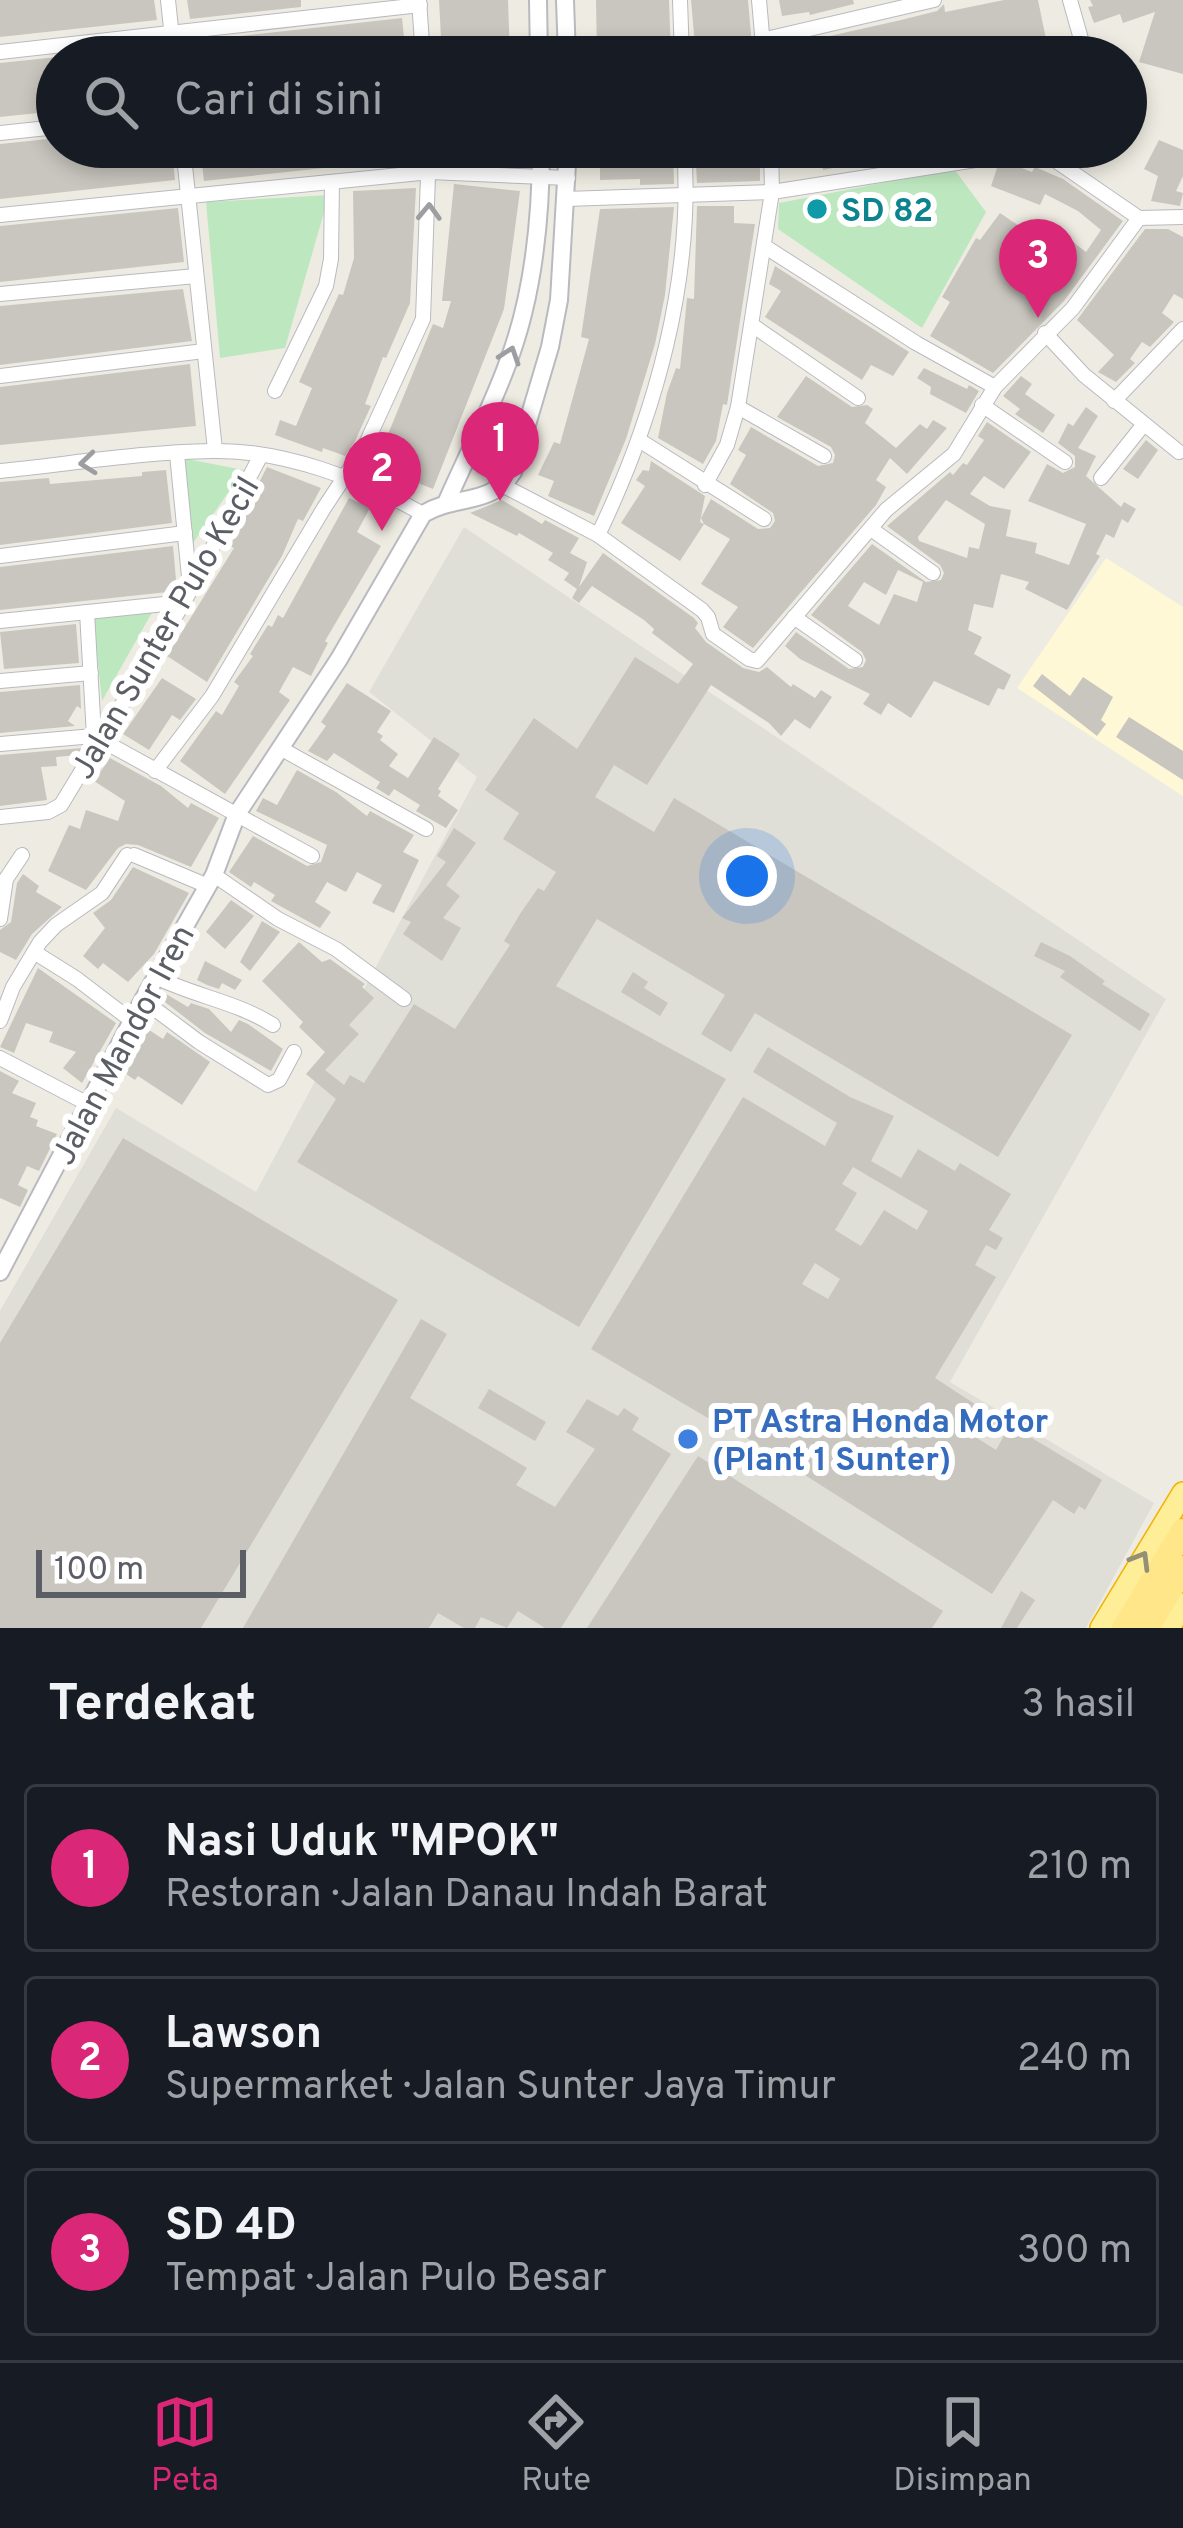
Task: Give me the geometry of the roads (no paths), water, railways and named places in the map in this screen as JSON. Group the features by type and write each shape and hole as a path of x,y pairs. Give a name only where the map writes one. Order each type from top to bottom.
{"highway":[{"path":"1101,1628 1183,1493"},
{"path":"1124,1628 1183,1531"},
{"path":"1147,1628 1183,1568"},
{"path":"1169,1628 1183,1604"}],"street":[{"path":"168,0 172,36"},
{"path":"538,0 539,36"},
{"path":"566,0 567,36"},
{"path":"680,0 681,36"},
{"path":"759,0 762,36"},
{"path":"779,36 934,0"},
{"path":"1070,0 1082,36"},
{"path":"138,36 420,3 422,36"},
{"path":"0,52 36,48"},
{"path":"0,133 36,129"},
{"path":"185,168 215,450"},
{"path":"155,771 212,696 346,479 424,319 430,168"},
{"path":"447,501 517,334 535,242 541,168"},
{"path":"0,471 215,450 261,455 346,479 424,514 447,501 482,497 504,486 513,472 550,347 559,300 568,168"},
{"path":"598,535 639,440 672,314 688,196 686,168"},
{"path":"705,484 729,440 738,407 772,192 771,168"},
{"path":"566,199 772,192 925,168"},
{"path":"1066,168 1138,218 1183,218"},
{"path":"0,215 430,172 568,178"},
{"path":"275,391 326,286 332,182"},
{"path":"504,486 598,535 709,617 713,634 754,661 895,502 954,454 995,387 1088,290 1138,218"},
{"path":"764,246 916,343 995,387"},
{"path":"0,294 196,275"},
{"path":"752,325 858,398"},
{"path":"1114,401 1183,328"},
{"path":"1046,334 1114,401 1180,452"},
{"path":"0,376 204,351"},
{"path":"982,406 1065,462"},
{"path":"738,407 824,456"},
{"path":"1101,478 1144,424"},
{"path":"639,440 764,519"},
{"path":"177,454 190,587"},
{"name":"Jalan Sunter Pulo Kecil","path":"0,817 55,810 184,602 261,455"},
{"name":"Jalan Mandor Iren","path":"0,1272 211,881 237,814 339,659 424,514"},
{"path":"871,529 933,573"},
{"path":"0,556 185,533"},
{"path":"0,621 184,602"},
{"path":"86,612 98,738"},
{"path":"794,617 855,660"},
{"path":"0,681 91,673"},
{"path":"0,744 98,738 312,856"},
{"path":"280,748 426,829"},
{"path":"0,919 6,879 22,855"},
{"path":"0,1021 7,983 56,925 101,893 130,855 211,881 336,949 404,999"},
{"path":"34,952 132,1022"},
{"path":"156,977 190,994 254,1013 273,1025"},
{"path":"143,1000 268,1085 279,1080 294,1052"},
{"path":"0,1058 88,1104"}],"place":[{"name":"SD 82","path":"817,209"},
{"name":"SD 4D","path":"1038,318"},
{"name":"Nasi Uduk \"MPOK\"","path":"500,501"},
{"name":"Lawson","path":"382,531"},
{"name":"PT Astra Honda Motor (Plant 1 Sunter)","path":"688,1439"}]}
